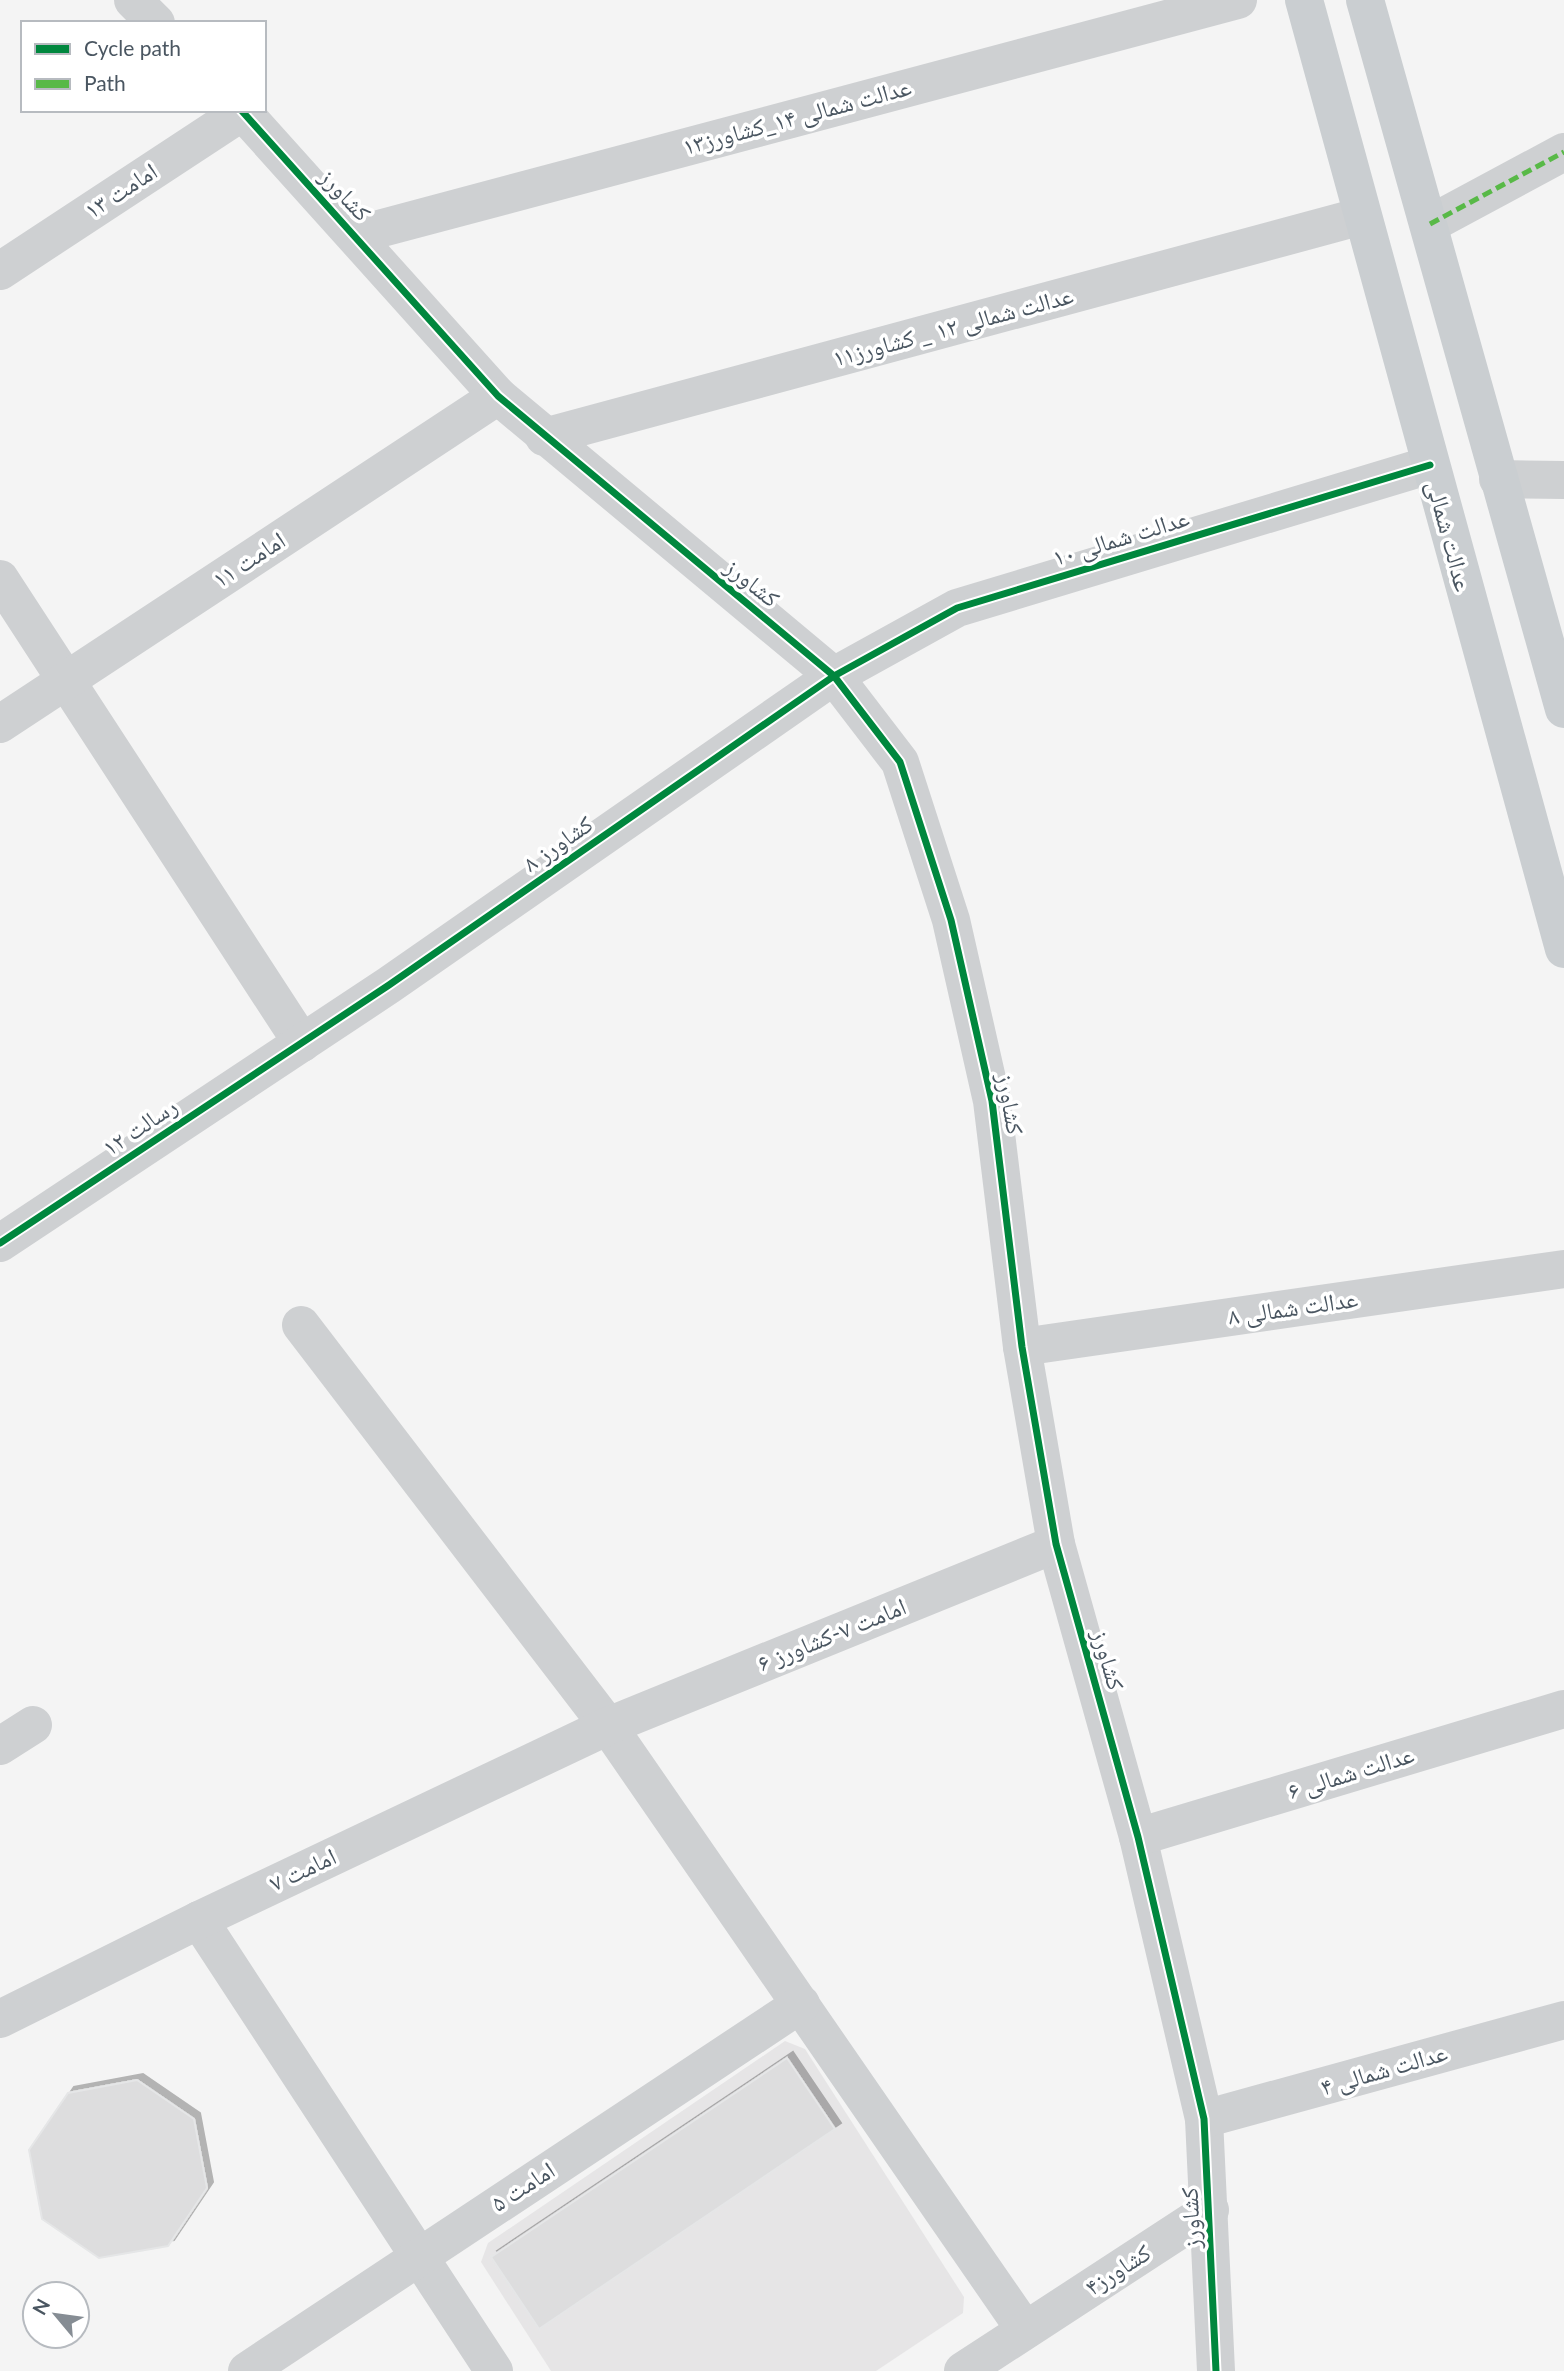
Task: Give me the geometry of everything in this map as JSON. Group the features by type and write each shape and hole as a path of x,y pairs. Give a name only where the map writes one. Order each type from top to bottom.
{"main road":[{"name":"عدالت شمالی","path":"1304,0 1564,949"},
{"path":"1365,0 1430,223 1498,479 1564,709"}],"street":[{"path":"134,0 154,21"},
{"name":"عدالت شمالی ۱۴_کشاورز۱۳","path":"356,235 1238,0"},
{"name":"امامت ۱۳","path":"0,271 240,112"},
{"name":"کشاورز","path":"243,112 498,396 834,676 900,762 951,919 992,1101 1022,1347 1056,1544 1138,1837 1204,2119 1216,2371"},
{"path":"1430,223 1564,152"},
{"name":"عدالت شمالی ۱۲ _ کشاورز۱۱","path":"544,437 1362,216"},
{"name":"امامت ۱۱","path":"0,724 498,396"},
{"name":"عدالت شمالی ۱۰","path":"834,676 957,608 1430,465"},
{"path":"1498,479 1564,480"},
{"path":"0,579 302,1043"},
{"name":"کشاورز ۸","path":"302,1043 834,676"},
{"name":"رسالت ۱۲","path":"0,1243 302,1043"},
{"name":"عدالت شمالی ۸","path":"1022,1347 1564,1269"},
{"path":"301,1325 608,1726 1026,2330"},
{"name":"امامت ۷-کشاورز ۶","path":"608,1726 1056,1544"},
{"name":"عدالت شمالی ۶","path":"1138,1837 1564,1709"},
{"path":"0,1746 33,1725"},
{"name":"امامت ۷","path":"0,2018 199,1920 608,1726"},
{"path":"199,1920 494,2371"},
{"name":"امامت ۵","path":"247,2371 801,2004"},
{"name":"عدالت شمالی ۴","path":"1204,2119 1564,2020"},
{"name":"کشاورز۴","path":"963,2371 1210,2210"}],"shaded area":[{"path":"785,2041 805,2049 964,2297 963,2313 876,2371 551,2371 481,2262 488,2243"}],"building":[{"path":"787,2058 835,2129 539,2329 491,2257"},
{"path":"137,2080 194,2119 207,2188 168,2246 99,2258 42,2219 29,2150 68,2093"}],"marked path":[{"path":"1430,224 1564,152"}],"cycle path":[{"path":"243,112 498,396 834,676 900,762 951,920 992,1101 1022,1347 1056,1544 1138,1837 1204,2119 1216,2371"},
{"path":"0,1243 389,985 834,676 957,608 1430,465"}]}
